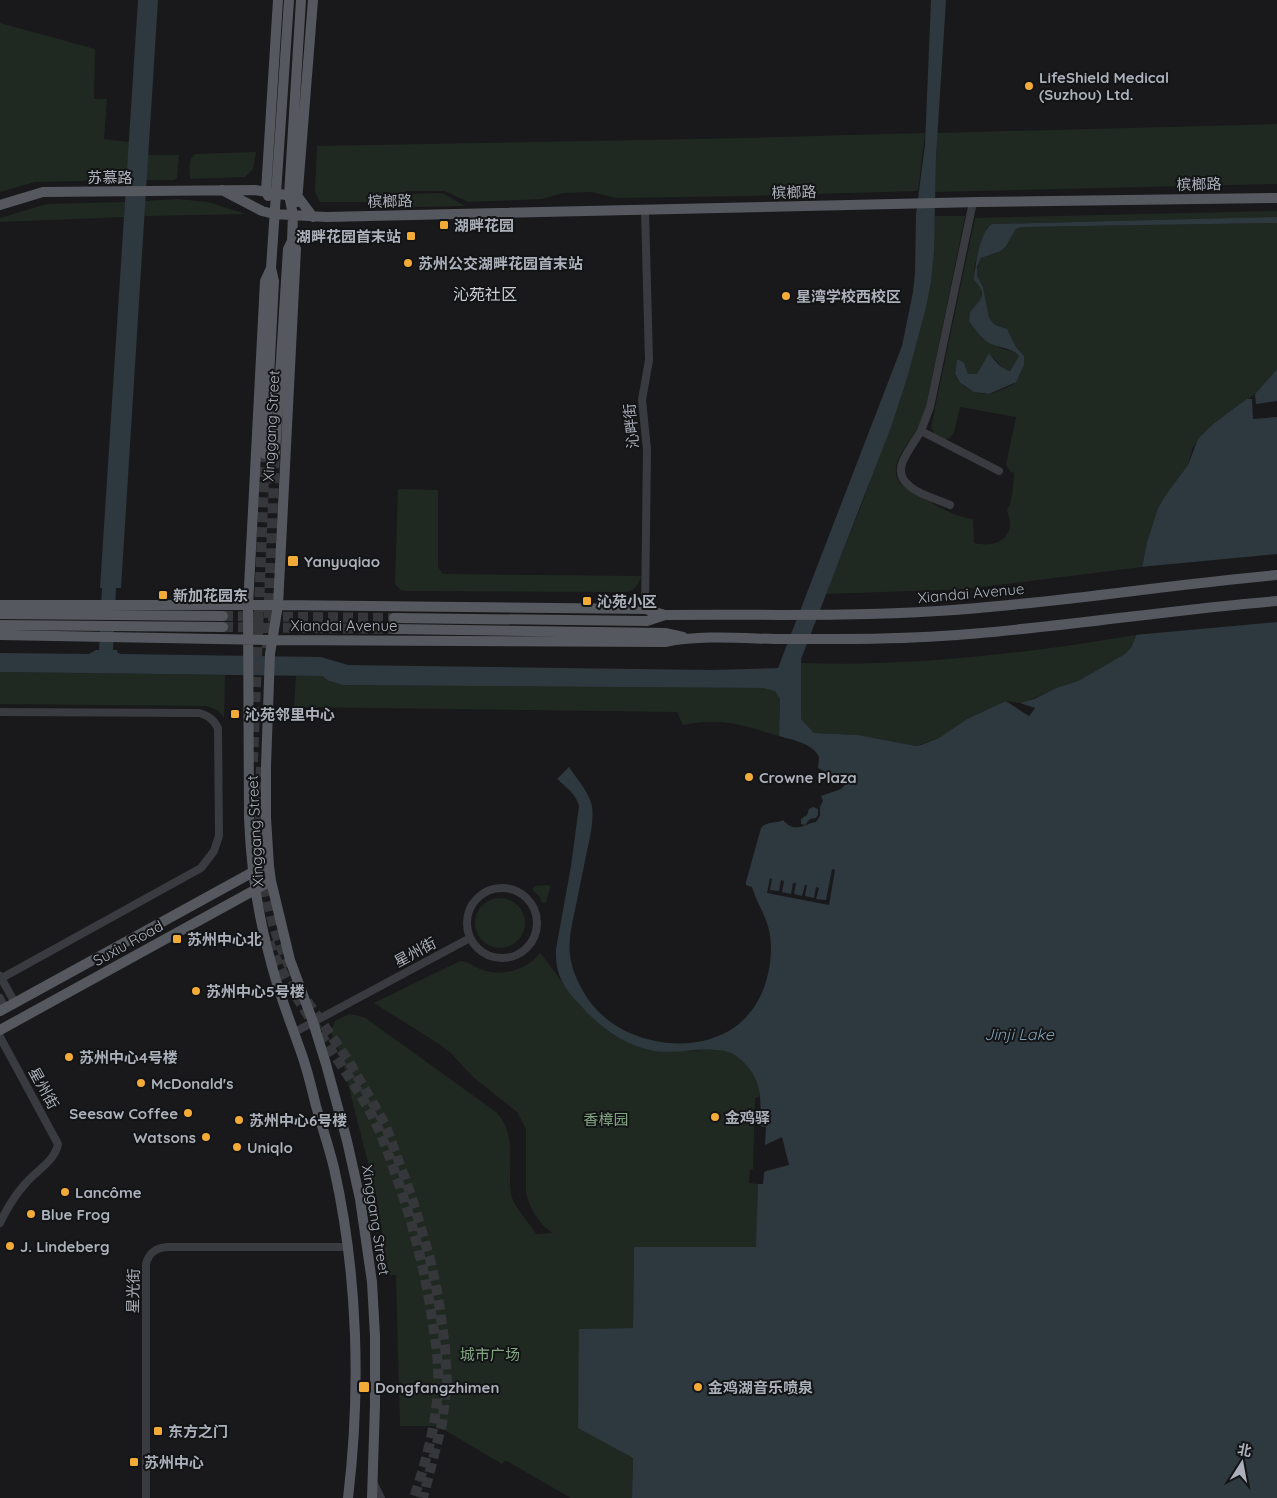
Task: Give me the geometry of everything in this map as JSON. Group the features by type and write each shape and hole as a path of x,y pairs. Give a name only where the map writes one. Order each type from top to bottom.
{"main road":[{"path":"274,214 271,192 278,0"},
{"path":"271,192 284,75 289,0"},
{"path":"301,0 294,196 313,217"},
{"path":"294,196 313,0"},
{"name":"苏慕路","path":"222,190 253,206 274,214 313,217"},
{"name":"苏慕路","path":"0,205 43,192 222,190 271,192 294,196"},
{"name":"Xinggang Street","path":"270,268 274,281 270,454 288,249 292,241 294,196"},
{"name":"槟榔路","path":"313,217 973,202 1277,198"},
{"name":"Xinggang Street","path":"274,214 270,268 265,281 248,606 249,818 253,872 271,965 303,1057 342,1206 354,1334 355,1369 354,1429 348,1498"},
{"name":"Xinggang Street","path":"292,241 296,249 278,605 270,654 266,795 269,866 270,881 290,960 313,1022 347,1141 360,1199 372,1282 375,1344 372,1498"},
{"name":"Xiandai Avenue","path":"0,605 122,606 151,604 646,609 665,615 820,615 939,611 1277,575"},
{"name":"Xiandai Avenue","path":"0,635 272,640 665,642 688,638 810,639 941,636 1277,600"},
{"path":"0,614 223,616"},
{"name":"Xiandai Avenue","path":"394,618 647,621 665,615"},
{"path":"0,625 223,627"},
{"name":"Xiandai Avenue","path":"394,629 665,633 688,638"},
{"name":"Suxiu Road","path":"2,1006 15,1002 253,872 269,866"},
{"name":"Suxiu Road","path":"0,1030 270,881"}],"street":[{"path":"950,505 914,489 902,479 900,474 902,462 921,431 930,407 973,202"},
{"name":"沁畔街","path":"645,210 649,360 642,400 648,450 646,609"},
{"path":"921,431 999,471"},
{"path":"0,712 199,713 209,716 218,728 219,836 214,851 201,868 0,977 15,1002"},
{"path":"496,888 508,888 524,896 535,910 537,927 534,936 526,948 512,956 497,958 483,953 470,938 466,926 468,912 474,901 483,892 496,888"},
{"name":"星州街","path":"293,1032 470,938"},
{"name":"星州街","path":"0,1037 58,1144 56,1152 52,1157 18,1192 0,1222"},
{"name":"星光街","path":"146,1498 146,1264 151,1253 159,1248 166,1247 347,1247"},
{"path":"373,1482 381,1498"}],"green space":[{"path":"0,23 95,49 94,99 107,99 104,139 129,142 127,180 35,182 0,192"},
{"path":"1277,124 1277,184 935,192 937,133"},
{"path":"925,133 918,191 616,198 592,192 563,193 542,199 468,202 445,191 408,191 386,202 320,202 315,192 317,146"},
{"path":"256,152 253,169 245,177 190,179 190,162 196,154"},
{"path":"148,155 179,155 177,178 174,180 146,180"},
{"path":"442,193 465,206 410,207 386,205 410,194"},
{"path":"178,199 208,202 246,214 144,216 145,201"},
{"path":"125,202 124,217 0,222 0,218 47,204"},
{"path":"1277,211 1277,217 992,224 987,228 974,267 976,282 981,289 982,298 980,303 970,312 969,321 991,343 1019,356 1010,371 1004,369 989,353 977,374 968,374 965,366 957,362 955,373 959,382 968,389 983,394 998,391 1014,384 1024,365 1024,356 1016,347 1007,329 995,325 989,318 983,287 977,276 981,258 1001,251 1016,229 1022,227 1277,223 1277,369 1255,394 1213,424 1193,447 1188,465 1158,508 1147,542 1142,567 965,589 826,594 862,504 908,375 931,282 935,216 965,216 925,409 918,428 898,460 896,473 900,483 909,490 947,511 973,519 974,543 991,544 1004,538 1010,527 1007,510 1012,497 1014,473 1006,465 1016,417 960,407 954,432 950,438 943,440 935,435 931,427 975,218"},
{"path":"398,489 438,490 438,567 443,574 641,576 638,584 627,592 401,590 395,584"},
{"path":"1136,635 1131,648 1125,654 1078,681 1020,703 1006,701 967,719 939,738 916,746 858,735 814,733 801,719 800,663 859,664 947,659 1006,654"},
{"path":"0,672 225,675 224,718 216,710 205,706 0,704"},
{"path":"296,676 322,676 329,681 343,685 767,688 775,691 780,699 779,736 732,723 710,722 683,725 677,712 294,707"},
{"path":"549,885 550,888 546,902 542,903 539,896 532,889 536,886"},
{"path":"495,898 505,898 518,905 525,918 525,928 518,941 505,948 495,948 486,944 479,937 475,928 475,918 479,909 486,902"},
{"path":"540,953 587,1013 610,1032 629,1042 654,1047 690,1051 714,1049 731,1053 746,1064 751,1071 760,1096 755,1098 753,1169 750,1170 749,1183 758,1184 757,1247 634,1247 633,1328 580,1329 578,1427 633,1458 632,1498 571,1498 505,1460 502,1464 438,1426 400,1426 396,1275 389,1275 376,1194 341,1056 331,1031 335,1021 349,1014 364,1017 496,1112 503,1121 509,1140 512,1198 536,1234 553,1233 540,1221 532,1210 527,1198 526,1129 517,1112 472,1076 451,1053 374,1003 460,961 486,971 500,973 523,967"}],"water":[{"path":"138,0 158,0 121,588 100,588"},
{"name":"Jinji Lake","path":"931,0 946,0 936,157 934,251 931,282 908,375 891,427 801,659 801,719 814,733 858,735 916,746 939,738 967,719 1006,701 1029,716 1035,708 1020,703 1078,681 1125,654 1131,648 1137,633 1142,567 1147,542 1158,508 1188,465 1198,439 1213,424 1247,399 1252,399 1253,419 1277,417 1277,1498 632,1498 633,1458 578,1428 579,1329 633,1328 634,1247 756,1247 758,1184 763,1184 766,1171 789,1165 782,1137 765,1145 766,1127 760,1126 761,1107 757,1082 748,1067 740,1059 723,1051 663,1052 644,1049 634,1045 614,1035 596,1022 565,987 557,966 556,949 571,866 579,806 573,794 557,779 569,767 586,791 592,806 591,829 570,944 573,968 584,992 604,1017 639,1037 659,1042 679,1043 699,1042 718,1036 735,1027 751,1011 762,992 769,970 771,948 769,930 752,887 746,885 761,828 766,824 783,820 787,824 796,827 816,822 820,816 820,807 823,801 821,796 841,789 845,785 838,778 818,768 819,757 812,748 779,736 780,699 775,691 763,688 343,685 329,681 322,676 0,672 0,653 89,654 96,650 117,650 121,654 321,657 348,665 712,670 778,668 902,346 915,273 916,214 925,145"},
{"path":"1277,217 1277,223 1022,227 1016,229 1001,251 981,258 977,267 977,276 983,287 989,318 995,325 1007,329 1016,347 1024,356 1024,365 1016,382 989,394 974,392 960,383 955,374 957,360 964,363 968,374 977,374 989,353 995,361 1010,371 1019,356 1013,351 989,343 980,336 969,321 970,312 982,296 981,289 974,280 979,249 984,234 992,224"},
{"path":"1277,369 1277,401 1256,404 1255,394"},
{"path":"813,807 818,809 816,818 810,819 805,825 801,824 801,819"}],"pier":[{"path":"1277,554 1277,622 1134,635 1140,567"},
{"path":"1006,701 1012,702 1028,713 1031,709 1017,703 1035,708 1029,716"},
{"path":"832,869 835,870 829,905 767,893 770,878 772,879 770,890 779,891 781,880 784,881 782,892 791,894 793,883 796,883 794,894 802,896 805,885 807,885 805,896 814,898 816,887 819,888 816,899 826,900"}],"waterway":[{"path":"108,610 109,588"},
{"path":"106,650 107,632"}],"tunnel":[{"path":"253,762 265,454"},
{"path":"267,648 275,454"},
{"path":"223,616 394,618"},
{"path":"223,627 394,629"},
{"path":"261,767 260,844 262,868 271,917 289,966"},
{"path":"269,942 302,1007 356,1087 373,1117 404,1198 414,1234 430,1306 438,1362 437,1399 433,1427 427,1456 414,1498"},
{"path":"307,1001 348,1060 385,1124 412,1198 430,1259 438,1296 445,1347 447,1382 442,1424 423,1498"}],"place":[{"name":"LifeShield Medical (Suzhou) Ltd.","path":"1029,86"},
{"name":"湖畔花园","path":"444,225"},
{"name":"湖畔花园首末站","path":"411,236"},
{"name":"苏州公交湖畔花园首末站","path":"408,263"},
{"name":"星湾学校西校区","path":"786,296"},
{"name":"Yanyuqiao","path":"293,561"},
{"name":"新加花园东","path":"163,595"},
{"name":"沁苑小区","path":"587,601"},
{"name":"沁苑邻里中心","path":"235,714"},
{"name":"Crowne Plaza","path":"749,777"},
{"name":"苏州中心北","path":"177,939"},
{"name":"苏州中心5号楼","path":"196,991"},
{"name":"苏州中心4号楼","path":"69,1057"},
{"name":"McDonald's","path":"141,1083"},
{"name":"Seesaw Coffee","path":"188,1113"},
{"name":"金鸡驿","path":"715,1117"},
{"name":"苏州中心6号楼","path":"239,1120"},
{"name":"Watsons","path":"206,1137"},
{"name":"Uniqlo","path":"237,1147"},
{"name":"Lancôme","path":"65,1192"},
{"name":"Blue Frog","path":"31,1214"},
{"name":"J. Lindeberg","path":"10,1246"},
{"name":"Dongfangzhimen","path":"364,1387"},
{"name":"金鸡湖音乐喷泉","path":"698,1387"},
{"name":"东方之门","path":"158,1431"},
{"name":"苏州中心","path":"134,1462"}],"district":[{"name":"沁苑社区","path":"485,294"}],"park label":[{"name":"香樟园","path":"606,1119"},
{"name":"城市广场","path":"490,1354"}]}
